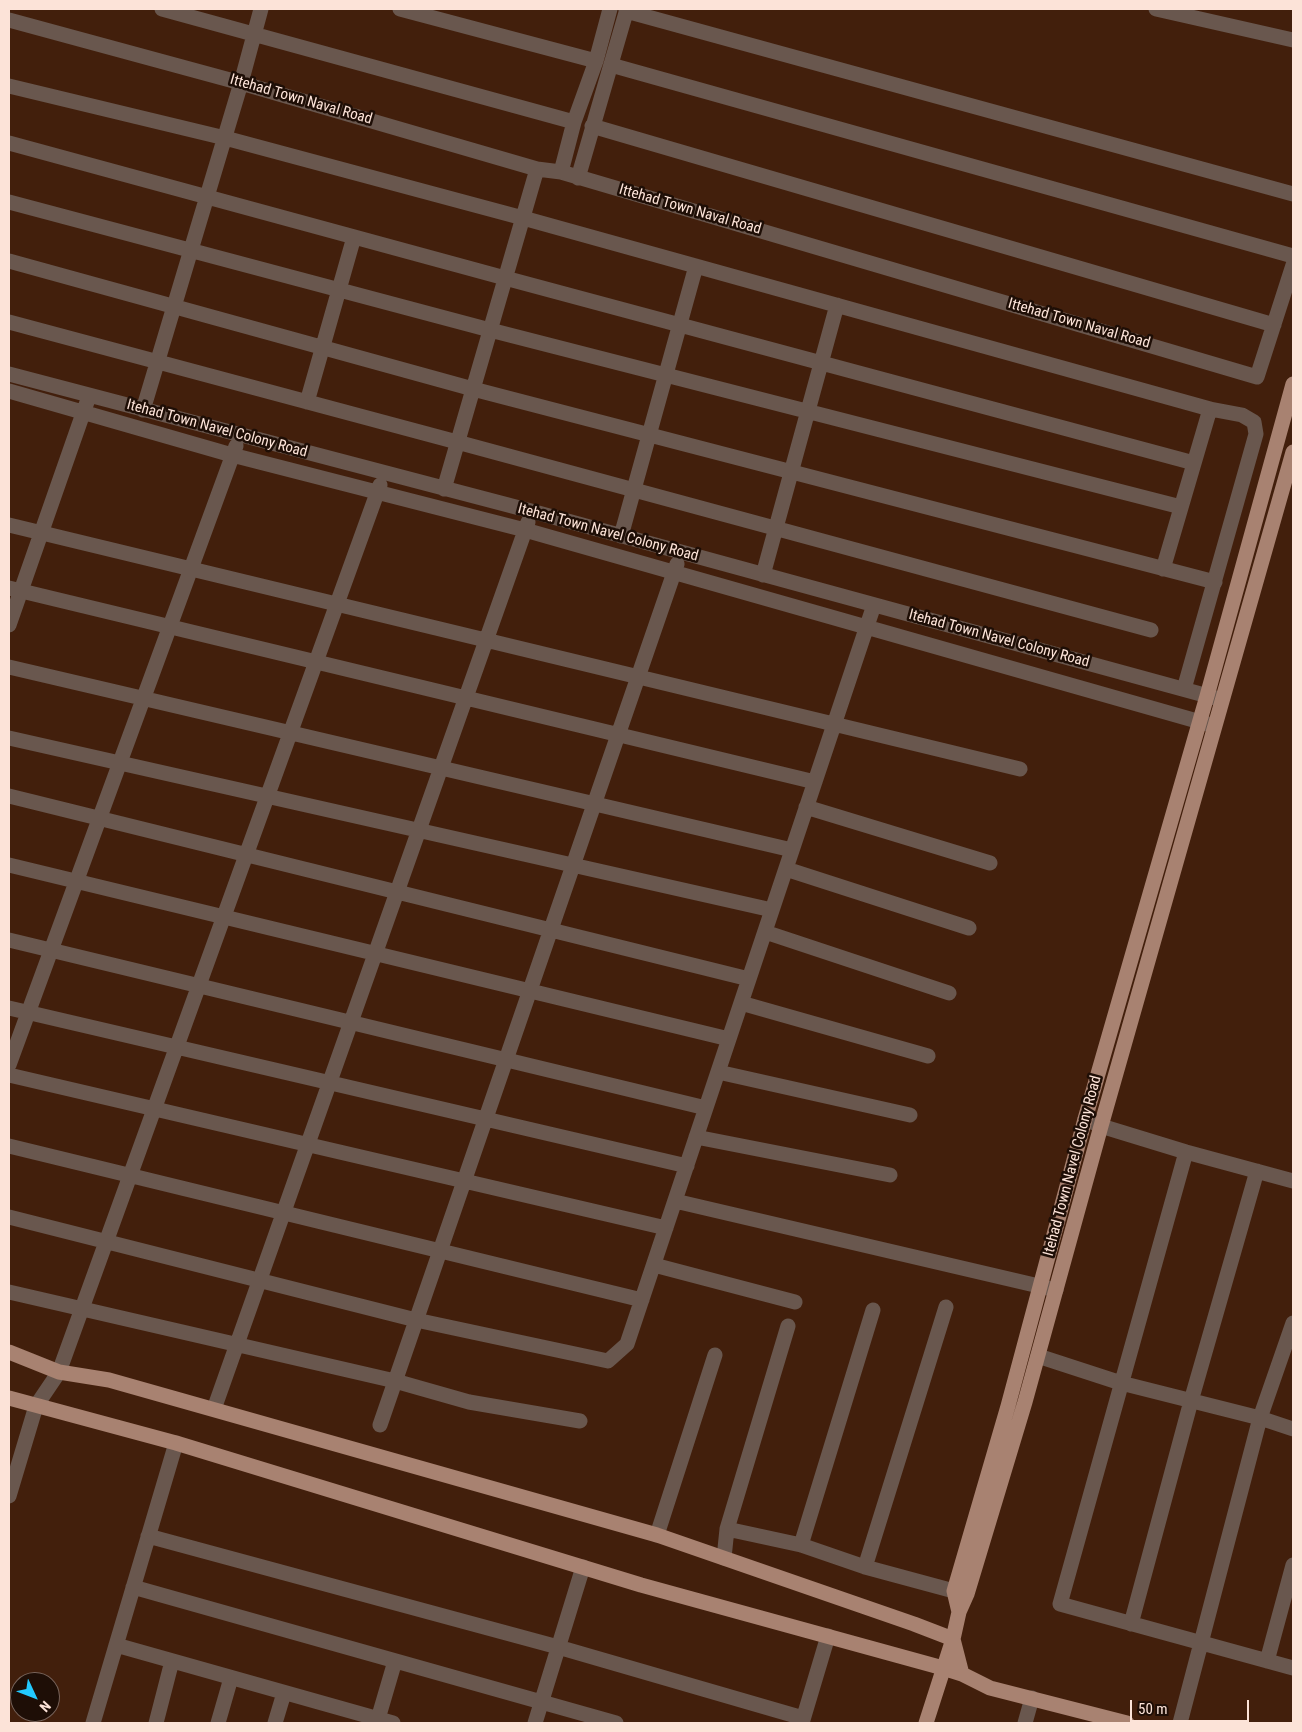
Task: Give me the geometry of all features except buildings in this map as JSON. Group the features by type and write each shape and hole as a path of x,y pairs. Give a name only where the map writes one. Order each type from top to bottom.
{"main road":[{"name":"Itehad Town Navel Colony Road","path":"926,1723 953,1639 960,1593 1085,1120 1200,721 1293,384"},
{"name":"Itehad Town Navel Colony Road","path":"960,1593 1038,1356 1101,1126 1293,452"},
{"path":"9,1352 59,1372 109,1380 657,1535 953,1639 962,1674"},
{"path":"9,1398 176,1443 583,1568 943,1668 962,1674 990,1688 1127,1723"}],"street":[{"path":"162,9 574,122"},
{"path":"143,410 262,9"},
{"path":"400,9 596,61"},
{"path":"561,172 574,122 596,61 610,9"},
{"path":"1157,9 1293,40"},
{"path":"578,178 626,10 1293,194"},
{"name":"Ittehad Town Naval Road","path":"9,20 241,83 537,169 561,172 1257,377 1293,265"},
{"path":"611,65 1293,256"},
{"path":"9,86 225,138 523,218 1210,409 1242,415 1254,422 1256,434 1184,689"},
{"path":"592,126 1274,325"},
{"path":"9,143 1194,463"},
{"path":"444,489 537,169"},
{"path":"9,202 490,330 1181,507"},
{"path":"308,402 354,237"},
{"path":"9,261 473,389 1215,582"},
{"path":"621,536 696,266"},
{"path":"763,575 837,305"},
{"path":"9,322 1151,630"},
{"name":"Itehad Town Navel Colony Road","path":"9,374 384,474 532,511 1222,700"},
{"name":"Itehad Town Navel Colony Road","path":"9,391 232,455 377,494 525,530 1215,726"},
{"path":"9,625 15,589 41,533 89,396"},
{"path":"1163,569 1210,409"},
{"path":"9,1065 240,436"},
{"path":"9,1495 36,1406 59,1372 83,1309 384,474"},
{"path":"214,1409 532,511"},
{"path":"9,525 1020,769"},
{"path":"380,1425 680,553"},
{"path":"15,589 815,782"},
{"path":"9,1217 416,1320 608,1362 627,1344 874,605"},
{"path":"9,667 792,850"},
{"path":"9,738 772,910"},
{"path":"9,796 749,979"},
{"path":"806,807 990,863"},
{"path":"9,865 729,1039"},
{"path":"786,869 969,928"},
{"path":"765,932 949,993"},
{"path":"9,940 706,1108"},
{"path":"741,1003 928,1056"},
{"path":"9,1008 686,1166"},
{"path":"718,1072 910,1115"},
{"path":"9,1075 666,1228"},
{"path":"1085,1120 1186,1152 1293,1181"},
{"path":"696,1137 890,1175"},
{"path":"9,1146 642,1300"},
{"path":"1186,1152 1060,1604 1293,1668"},
{"path":"1131,1624 1191,1401 1257,1171"},
{"path":"675,1201 1056,1290"},
{"path":"654,1265 795,1302"},
{"path":"9,1292 395,1381 469,1402 580,1421"},
{"path":"865,1567 946,1307"},
{"path":"801,1545 872,1310"},
{"path":"1180,1723 1260,1418 1293,1323"},
{"path":"724,1558 727,1529 788,1326"},
{"path":"657,1535 715,1355"},
{"path":"1038,1356 1121,1383 1260,1418 1293,1429"},
{"path":"93,1723 176,1443"},
{"path":"727,1529 801,1545 865,1567 960,1593"},
{"path":"148,1536 558,1647 802,1721 828,1636"},
{"path":"1267,1661 1293,1566"},
{"path":"534,1723 583,1568"},
{"path":"133,1587 616,1723"},
{"path":"116,1646 284,1693 341,1716 385,1721 395,1661"},
{"path":"156,1723 172,1661"},
{"path":"218,1723 231,1678"},
{"path":"275,1723 284,1693"},
{"path":"1025,1723 1032,1698"}]}
